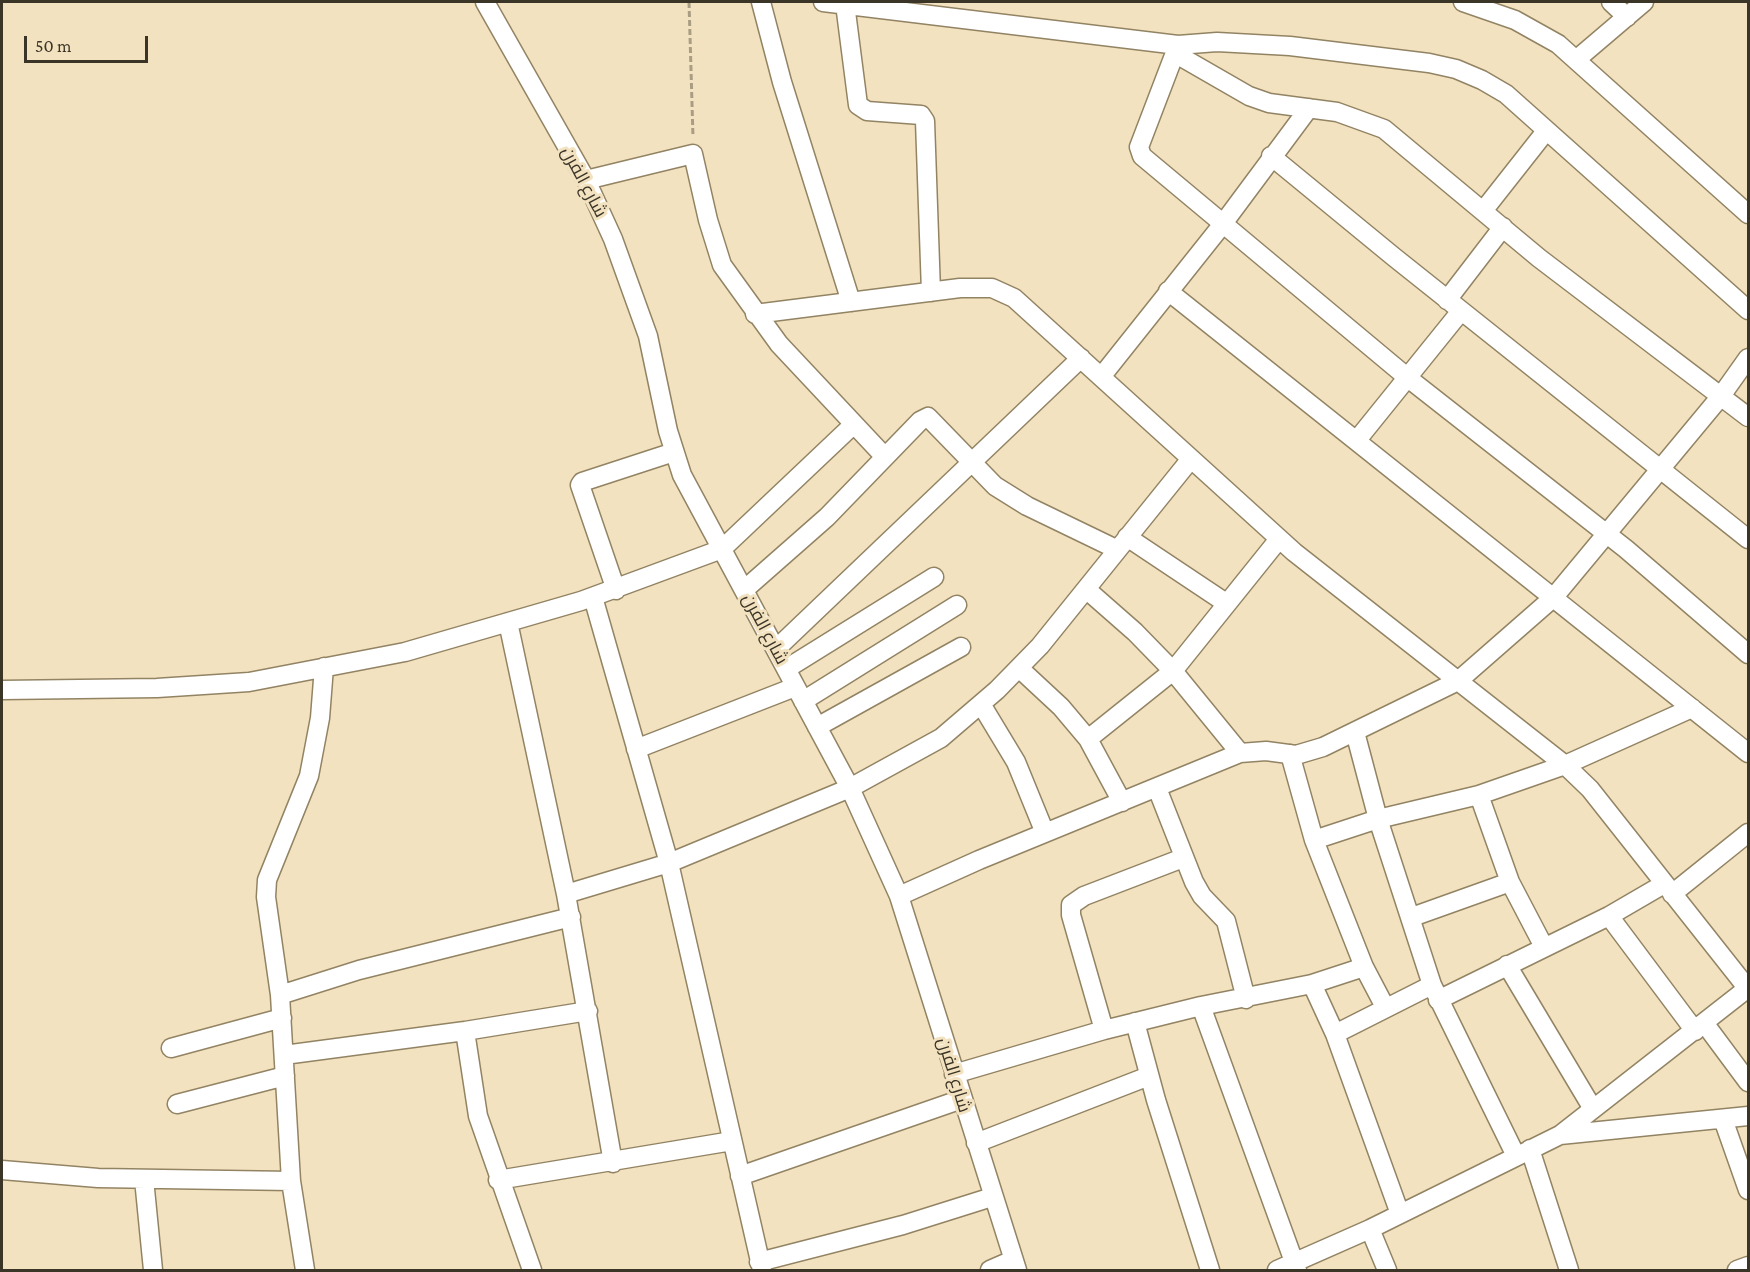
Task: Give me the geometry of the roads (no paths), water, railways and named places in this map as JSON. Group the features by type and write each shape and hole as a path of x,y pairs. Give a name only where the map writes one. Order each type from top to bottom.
{"street":[{"name":"شارع الفرن","path":"485,2 586,180 613,239 648,336 674,452 693,498 850,788 899,896 1015,1265"},
{"path":"761,2 782,82 851,302"},
{"path":"823,2 1177,49 1217,42 1290,46 1429,63 1456,69 1506,94 1749,310"},
{"path":"1463,2 1515,20 1537,31 1577,59 1749,214"},
{"path":"1611,2 1627,17"},
{"path":"1577,59 1644,2"},
{"path":"845,4 858,105 867,111 921,115 925,121 931,291"},
{"path":"1177,49 1249,96 1269,103 1356,117 1384,129 1503,228 1749,417"},
{"path":"1177,49 1138,151 1222,225 1408,378 1605,533 1749,654"},
{"path":"1101,377 1222,225 1271,156 1309,108"},
{"path":"1483,211 1546,130"},
{"path":"586,180 693,154 708,220 722,265 755,314 779,344 885,457"},
{"path":"1271,156 1454,305 1749,539"},
{"path":"1357,440 1408,378 1503,228"},
{"path":"755,314 960,288 993,288 1014,298 1279,539 1565,765 1590,789 1748,989 1560,1134 1289,1268 1201,1006"},
{"path":"1168,291 1749,753"},
{"path":"776,649 1081,358"},
{"path":"899,896 1240,753 1266,751 1303,754 1355,732 1458,681 1554,597 1749,358"},
{"path":"744,590 827,517 920,421 928,417 995,486 1006,494 1121,543 1226,603"},
{"path":"2,690 157,687 249,682 405,652 616,590 722,549 854,424"},
{"path":"616,590 580,485 582,482 674,452"},
{"path":"566,894 669,863 850,788 941,738 981,704 1041,646 1121,543 1190,460"},
{"path":"1088,739 1173,670 1279,539"},
{"path":"786,669 934,577"},
{"path":"1086,589 1135,632 1173,670 1240,753"},
{"path":"593,597 669,863 760,1266 992,1197"},
{"path":"636,748 799,694 957,605"},
{"path":"508,622 566,894 613,1163"},
{"path":"817,727 961,647"},
{"path":"304,1270 291,1181 280,995 266,897 267,880 309,776 320,717 324,667"},
{"path":"1019,668 1061,707 1088,739 1122,802"},
{"path":"981,704 1016,762 1045,833"},
{"path":"1314,840 1378,819 1479,795 1565,765 1692,708"},
{"path":"1355,732 1378,819 1435,992 1523,1153 1569,1270"},
{"path":"1290,754 1314,840 1364,967 1385,1007"},
{"path":"1157,788 1183,858 1202,896 1226,921 1246,999"},
{"path":"1479,795 1510,882 1544,947"},
{"path":"1335,1034 1385,1007 1435,992 1507,965 1668,889 1749,833"},
{"path":"1104,1030 1071,915 1071,905 1084,896 1183,858"},
{"path":"1412,917 1510,882"},
{"path":"1608,916 1749,1082"},
{"path":"280,995 359,970 570,917"},
{"path":"1507,965 1593,1109"},
{"path":"954,1074 1104,1030 1201,1006 1246,999 1312,984 1364,967"},
{"path":"1312,984 1335,1034 1400,1214"},
{"path":"284,1055 465,1031 588,1011"},
{"path":"171,1048 282,1018"},
{"path":"1135,1022 1149,1076 1210,1270"},
{"path":"465,1031 473,1098 498,1180 532,1270"},
{"path":"177,1104 285,1076"},
{"path":"976,1143 1149,1076"},
{"path":"740,1176 962,1099"},
{"path":"1560,1134 1749,1116"},
{"path":"1723,1119 1749,1190"},
{"path":"498,1180 613,1163 732,1141"},
{"path":"2,1170 98,1178 291,1181"},
{"path":"144,1179 153,1270"},
{"path":"1370,1229 1387,1270"},
{"path":"990,1270 1015,1265"},
{"path":"1737,1270 1749,1266"}]}
